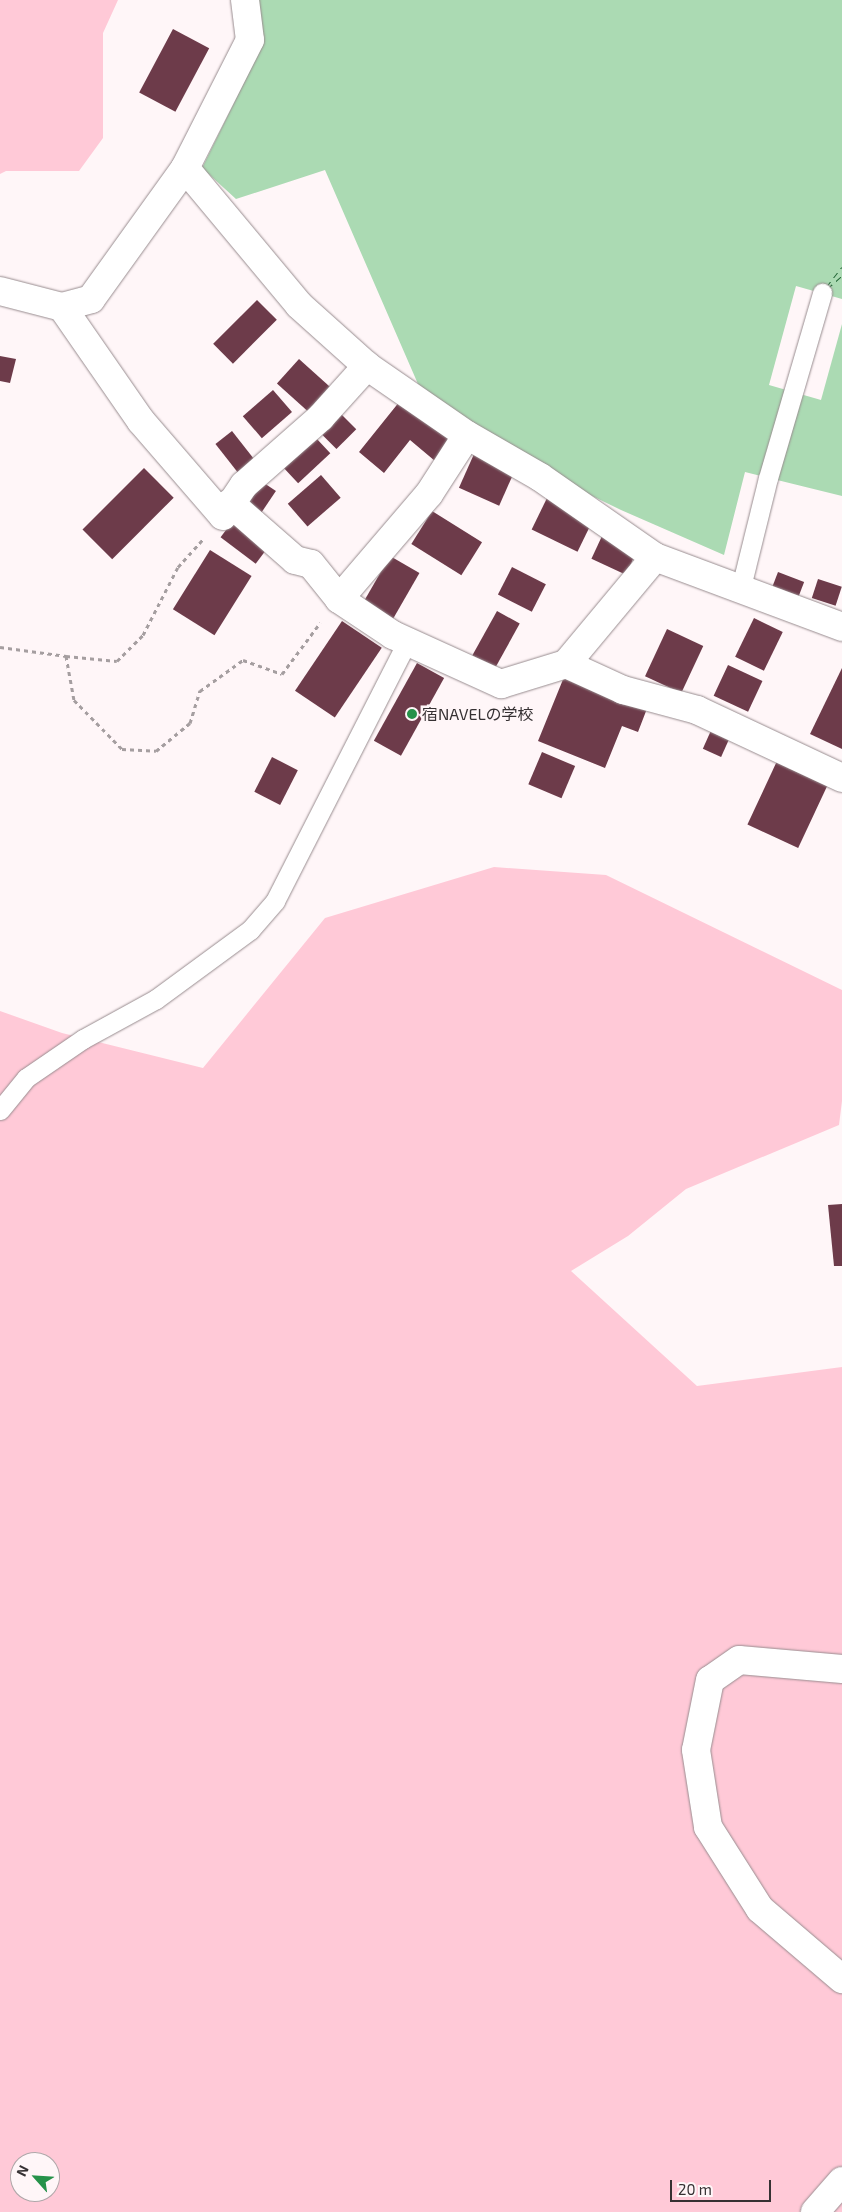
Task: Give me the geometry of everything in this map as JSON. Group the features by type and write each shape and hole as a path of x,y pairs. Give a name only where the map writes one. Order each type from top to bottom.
{"street":[{"path":"0,291 62,307 91,299 186,168 250,40 245,0"},
{"path":"186,168 299,305 367,366 467,435 540,477 655,557 740,591 842,627"},
{"path":"62,307 141,421 227,509 295,560 311,564 339,598 407,642 501,684 566,664 655,557"},
{"path":"227,509 266,464 321,417 367,366"},
{"path":"339,598 429,494 467,435"},
{"path":"566,664 623,690 697,710 842,778"},
{"path":"842,1669 739,1660 710,1680 696,1750 708,1828 760,1909 842,1979"},
{"path":"815,2212 842,2181"}],"lane":[{"path":"740,591 768,478 822,293"},
{"path":"0,1110 26,1078 83,1039 156,999 250,930 275,901 407,642"}],"path":[{"path":"0,647 117,661 143,634 178,567 227,509"},
{"path":"66,656 74,700 122,749 156,752 190,723 200,691 243,660 282,674 339,598"}],"shaded area":[{"path":"0,0 118,0 103,33 103,138 79,171 6,171 0,174"},
{"path":"257,0 842,0 842,496 745,472 724,555 621,510 512,457 418,384 325,170 236,199 202,168 260,50"},
{"path":"494,867 606,875 842,990 842,1101 839,1125 686,1189 628,1236 571,1271 697,1386 842,1367 842,2212 0,2212 0,1011 62,1033 203,1068 325,918"}],"pier":[{"path":"796,286 842,299 842,324 821,400 769,385"}],"building":[{"path":"173,29 209,48 175,112 139,93"},
{"path":"257,300 277,320 233,364 213,344"},
{"path":"0,356 16,359 10,383 0,381"},
{"path":"299,359 331,388 309,412 277,384"},
{"path":"273,390 292,412 262,438 243,416"},
{"path":"404,396 455,437 435,461 410,440 384,473 359,452"},
{"path":"340,413 356,429 336,449 320,433"},
{"path":"232,431 254,459 238,472 215,444"},
{"path":"316,438 330,453 298,483 284,468"},
{"path":"474,454 514,472 499,506 459,488"},
{"path":"144,468 174,498 112,559 82,530"},
{"path":"321,475 341,498 307,527 288,504"},
{"path":"261,481 276,491 261,513 246,503"},
{"path":"547,498 593,520 577,552 532,529"},
{"path":"432,511 482,542 461,575 411,544"},
{"path":"232,522 267,548 256,564 221,537"},
{"path":"602,536 636,552 626,575 591,559"},
{"path":"210,550 252,576 214,635 173,609"},
{"path":"390,556 419,573 392,621 362,604"},
{"path":"512,567 546,584 532,612 498,595"},
{"path":"778,572 804,582 797,600 771,590"},
{"path":"818,579 842,587 836,606 812,598"},
{"path":"497,611 520,624 495,668 472,656"},
{"path":"754,618 783,632 764,671 735,657"},
{"path":"342,621 382,648 335,717 295,691"},
{"path":"667,629 703,646 681,693 645,676"},
{"path":"417,663 444,678 401,756 374,741"},
{"path":"728,665 762,681 748,712 714,696"},
{"path":"842,668 842,749 810,734"},
{"path":"564,677 648,706 638,732 622,726 605,768 538,741"},
{"path":"713,726 731,734 721,757 703,749"},
{"path":"542,752 575,766 561,798 528,784"},
{"path":"272,757 298,770 280,805 254,792"},
{"path":"777,761 828,785 798,848 747,824"},
{"path":"842,1204 842,1266 834,1266 828,1205"}],"ferry route":[{"path":"827,286 842,267"},
{"path":"828,288 842,276"}],"place":[{"name":"宿NAVELの学校","path":"412,714"}]}
